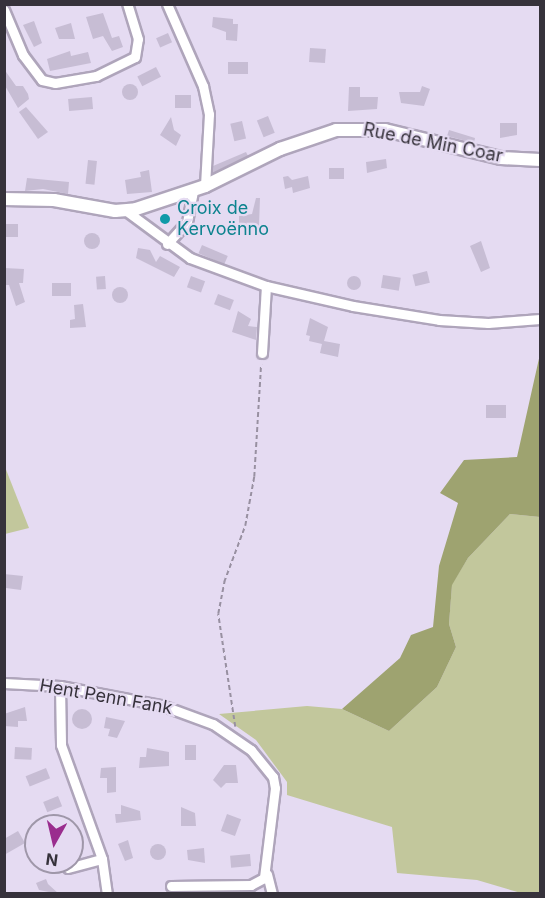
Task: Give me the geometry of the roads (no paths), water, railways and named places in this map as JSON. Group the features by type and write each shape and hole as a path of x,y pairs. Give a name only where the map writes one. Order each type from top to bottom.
{"street":[{"path":"4,10 23,55 42,80 55,83 96,76 135,57 138,39 127,4"},
{"path":"167,4 203,86 209,114 199,188 187,222 167,244"},
{"name":"Rue de Min Coar","path":"125,210 199,188 280,149 336,130 386,130 501,158 540,160"},
{"path":"4,199 54,200 125,210 167,244 189,258 266,286 353,306 440,320 488,323 540,319"},
{"path":"262,352 266,286"},
{"name":"Hent Penn Fank","path":"4,683 60,686 160,705 235,737 251,750 274,782 267,874 272,894"},
{"path":"60,686 62,745 102,860 107,894"},
{"path":"84,864 102,860"},
{"path":"171,886 251,885 267,874"}],"place":[{"name":"Croix de Kervoënno","path":"165,219"}]}
